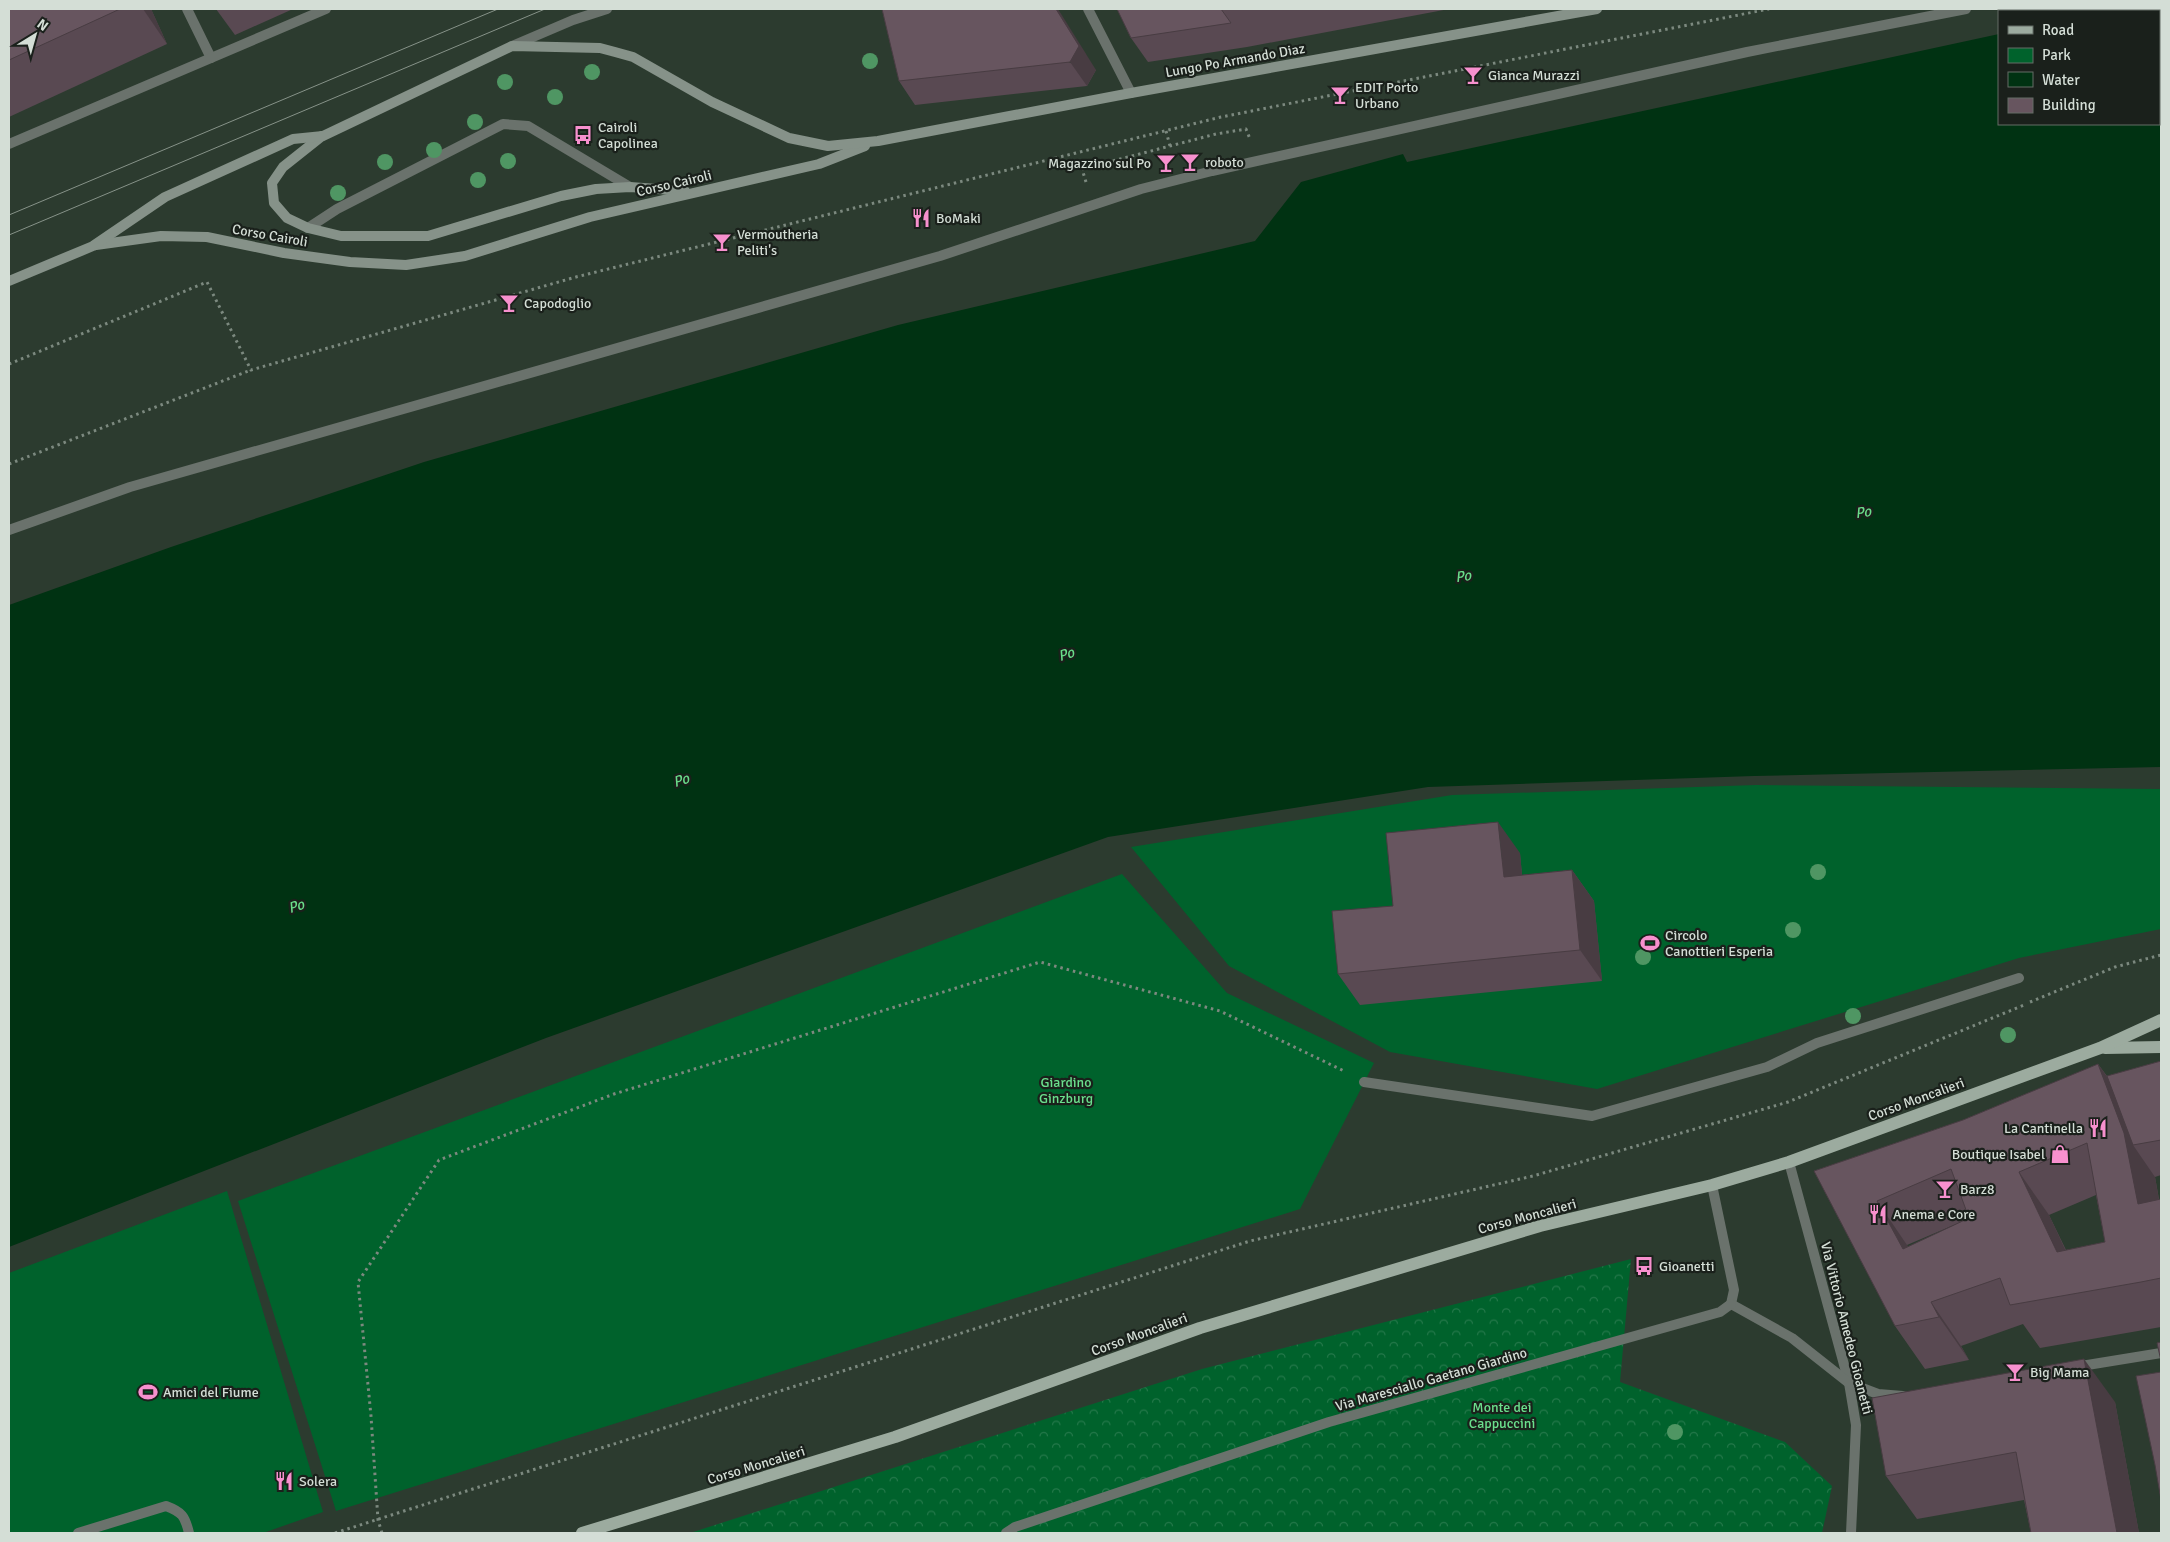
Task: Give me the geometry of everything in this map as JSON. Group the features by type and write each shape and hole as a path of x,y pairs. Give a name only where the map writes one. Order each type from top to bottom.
{"main road":[{"name":"Lungo Po Armando Diaz","path":"878,141 1131,93 1597,9"},
{"name":"Corso Cairoli","path":"9,281 93,246 165,197 293,139 323,136 512,46 600,48 633,58 712,102 789,138 828,146 878,141"},
{"path":"323,136 282,167 272,183 274,203 287,218 308,228 341,236 428,236 561,196 596,189 630,186 696,192"},
{"name":"Corso Cairoli","path":"93,246 161,236 207,237 284,253 350,262 406,265 465,256 590,217 819,164 878,141"},
{"name":"Corso Moncalieri","path":"582,1533 895,1437 1200,1328 1540,1226 1712,1185 1789,1162 2100,1048 2161,1020"},
{"name":"Corso Moncalieri","path":"2100,1048 2161,1047"}],"street":[{"path":"187,9 211,58"},
{"path":"9,144 326,9"},
{"name":"Corso Cairoli","path":"512,46 573,20 607,9"},
{"path":"1088,9 1131,93"},
{"path":"9,530 130,487 940,256 1141,189 1182,178 1748,52 1966,9"},
{"path":"308,228 337,209 502,124 528,126 630,186"},
{"path":"1364,1082 1592,1116 1767,1068 1817,1043 2019,978"},
{"name":"Via Vittorio Amedeo Gioanetti","path":"1789,1162 1849,1383 1856,1425 1851,1533"},
{"path":"1712,1185 1734,1290 1731,1304 1792,1338 1849,1383 1878,1394 1904,1396 1913,1394"},
{"name":"Via Maresciallo Gaetano Giardino","path":"1006,1533 1015,1527 1329,1422 1720,1312 1731,1304"},
{"path":"2066,1369 2161,1353"},
{"path":"78,1533 166,1506 178,1510 186,1520 189,1533"}],"path":[{"path":"9,464 250,370 576,276 1231,115 1769,9"},
{"path":"1094,180 1086,182 1082,169 1246,129 1250,140 1241,142"},
{"path":"1166,131 1170,146"},
{"path":"9,364 207,282 250,370"},
{"path":"335,1533 1250,1241 1533,1176 1788,1102 2115,967 2161,955"},
{"path":"382,1533 378,1520 371,1416 358,1282 439,1160 614,1094 1040,962 1220,1011 1364,1082"}],"green space":[{"name":"Circolo Canottieri Esperia","path":"1756,785 2161,789 2161,929 2019,958 1597,1089 1390,1052 1229,966 1131,847 1452,795"},
{"name":"Giardino Ginzburg","path":"1122,874 1227,993 1374,1063 1300,1209 336,1511 238,1201"},
{"name":"Amici del Fiume","path":"227,1191 323,1512 263,1533 9,1533 9,1273"},
{"name":"Monte dei Cappuccini","path":"1631,1259 1620,1382 1785,1442 1832,1486 1822,1533 690,1533 1202,1369"}],"water":[{"name":"Po","path":"2161,9 2161,767 1754,776 1428,787 1108,837 546,1038 9,1247 9,605 171,547 424,462 898,325 1255,241 1301,182 1403,154 1407,162 1998,34 1998,125 2160,125 2160,10 2111,10"}],"building":[{"path":"9,9 120,9 9,60"},
{"path":"882,9 1056,9 1079,46 1070,62 899,81"},
{"path":"1117,9 1221,9 1231,23 1131,38"},
{"path":"1498,822 1504,877 1572,870 1580,950 1338,974 1332,911 1393,906 1386,833"},
{"path":"2161,1061 2161,1140 2133,1145 2107,1076"},
{"path":"2098,1064 2124,1133 2138,1204 2161,1199 2161,1278 2010,1305 2000,1278 1931,1302 1939,1317 1895,1326 1814,1171 1963,1120","holes":["2087,1143 2105,1242 2057,1252 2019,1172","1951,1169 1969,1218 1903,1249 1877,1201"]},
{"path":"2161,1342 2161,1361 2157,1343"},
{"path":"2084,1359 2117,1533 2031,1533 2016,1452 1886,1476 1872,1398"},
{"path":"2161,1372 2161,1500 2136,1376"}],"tram line":[{"path":"9,215 498,9"},
{"path":"9,235 545,9"}],"place":[{"name":"Gianca Murazzi","path":"1473,75"},
{"name":"EDIT Porto Urbano","path":"1340,95"},
{"name":"Cairoli Capolinea","path":"583,135"},
{"name":"roboto","path":"1190,162"},
{"name":"Magazzino sul Po","path":"1166,163"},
{"name":"BoMaki","path":"921,218"},
{"name":"Vermoutheria Peliti's","path":"722,242"},
{"name":"Capodoglio","path":"509,303"},
{"name":"Circolo Canottieri Esperia","path":"1650,943"},
{"name":"La Cantinella","path":"2098,1128"},
{"name":"Boutique Isabel","path":"2060,1154"},
{"name":"Barz8","path":"1945,1189"},
{"name":"Anema e Core","path":"1878,1214"},
{"name":"Gioanetti","path":"1644,1266"},
{"name":"Big Mama","path":"2015,1372"},
{"name":"Amici del Fiume","path":"148,1392"},
{"name":"Solera","path":"284,1481"}]}
